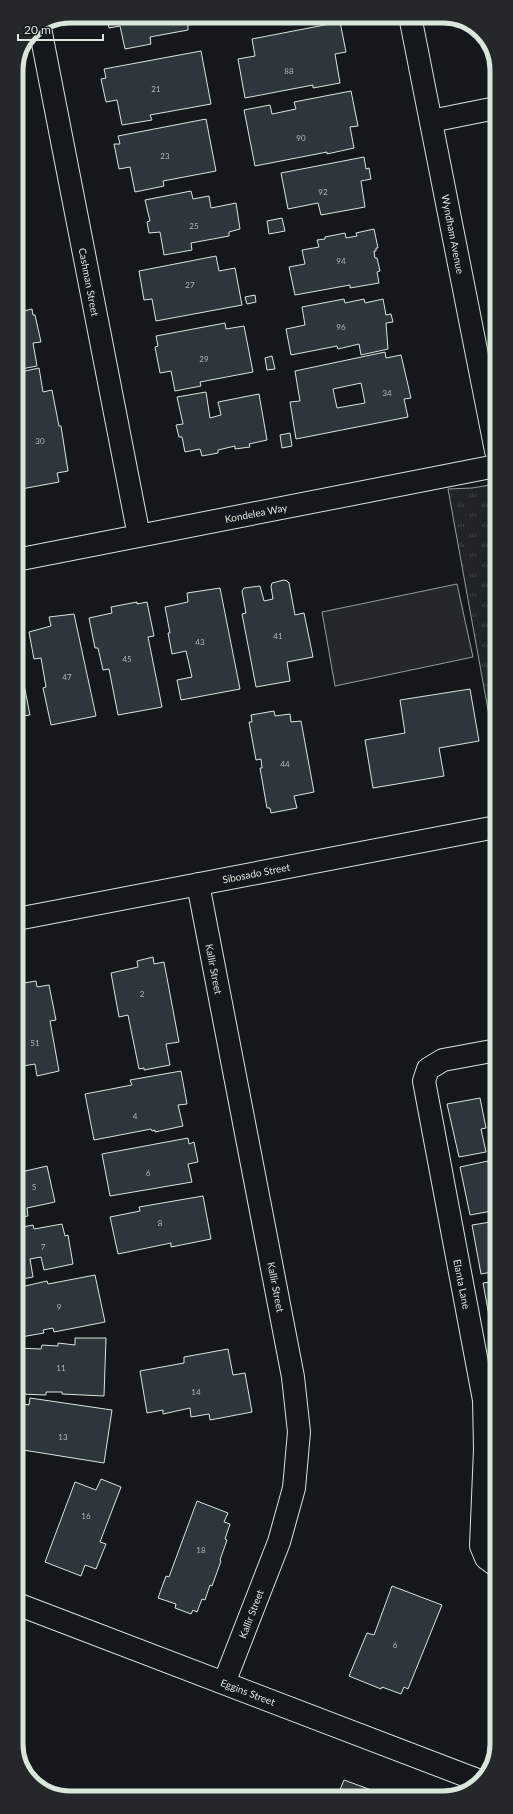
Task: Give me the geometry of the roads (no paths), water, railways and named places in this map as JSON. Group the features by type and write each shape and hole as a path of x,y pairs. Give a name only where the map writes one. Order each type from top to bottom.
{"street":[{"name":"Wyndham Avenue","path":"411,23 490,421"},
{"name":"Cashman Street","path":"41,34 139,536"},
{"path":"431,121 490,109"},
{"name":"Kondelea Way","path":"23,559 490,467"},
{"name":"Sibosado Street","path":"23,918 490,828"},
{"name":"Kallir Street","path":"198,884 293,1377 299,1432 294,1488 279,1542 224,1683"},
{"name":"Elanta Lane","path":"490,1051 444,1060 428,1070 424,1081 484,1400 485,1449 481,1546 486,1558 490,1561"},
{"name":"Eggins Street","path":"23,1606 474,1779"}]}
